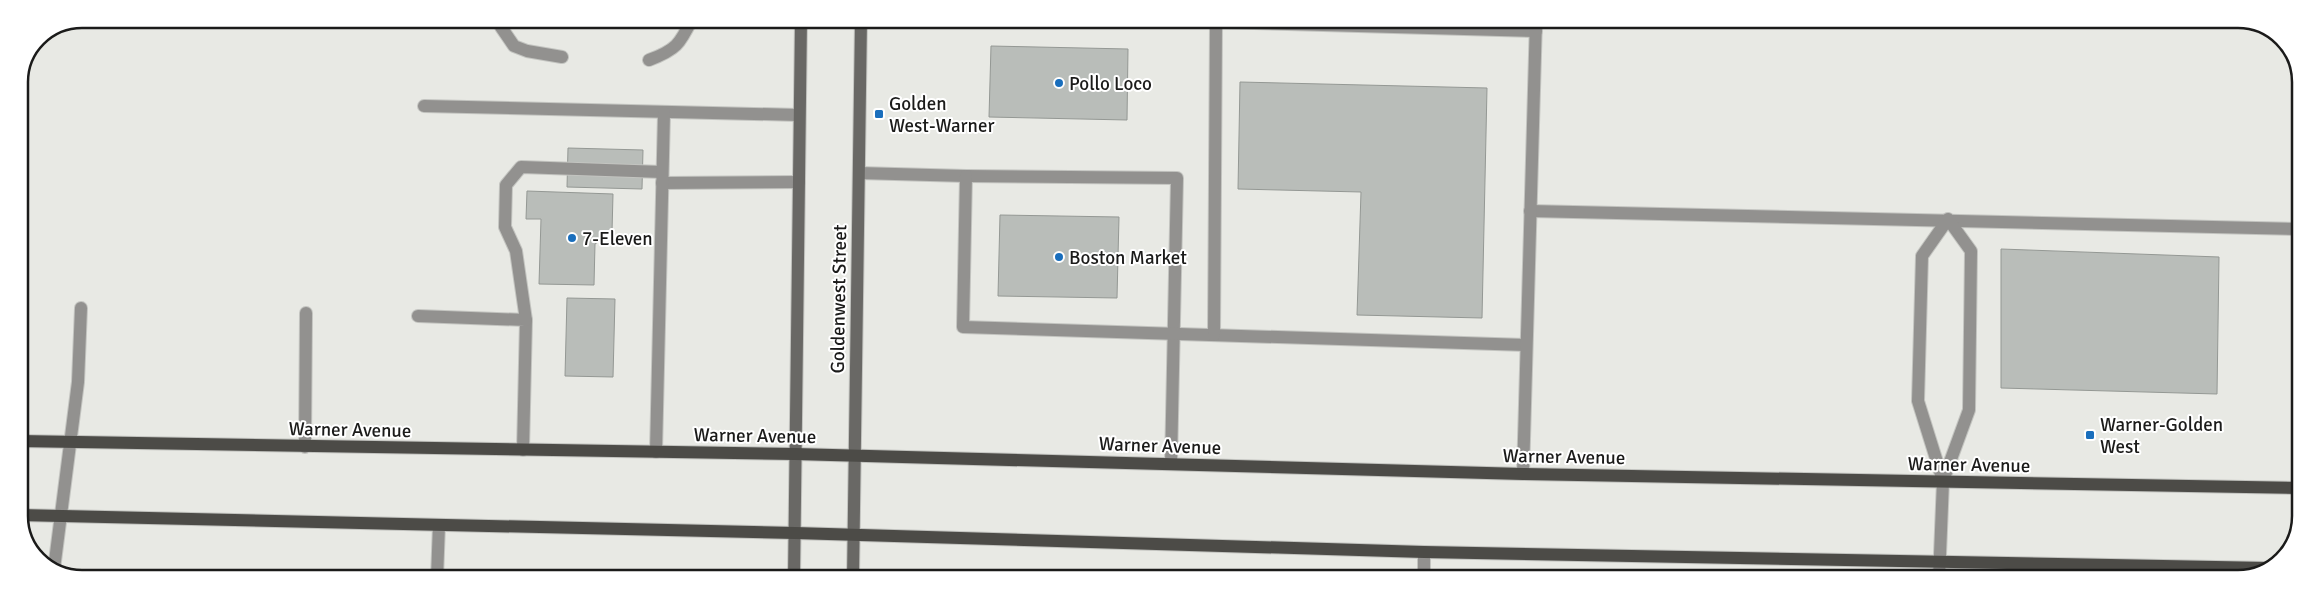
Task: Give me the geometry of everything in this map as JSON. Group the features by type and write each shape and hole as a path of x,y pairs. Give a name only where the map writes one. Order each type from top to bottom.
{"main road":[{"path":"794,570 801,28"},
{"name":"Goldenwest Street","path":"853,570 860,28"},
{"name":"Warner Avenue","path":"28,441 854,455 1523,474 2292,488"},
{"path":"28,515 795,533 1424,552 2255,568"}],"lane":[{"path":"502,28 514,46 527,51 562,57"},
{"path":"649,60 669,53 683,38 688,28"},
{"path":"1214,335 1216,28"},
{"path":"1523,474 1536,28"},
{"path":"424,106 799,115"},
{"path":"656,452 664,113"},
{"path":"523,450 526,320 516,251 505,227 506,185 521,167 662,177 799,182"},
{"path":"859,172 966,176 1177,178 1171,464"},
{"path":"966,176 963,327 1526,345"},
{"path":"1530,212 2291,229"},
{"path":"1943,481 1918,401 1922,256 1948,220"},
{"path":"1940,570 1943,481 1969,410 1971,251 1948,220"},
{"path":"55,563 59,516 78,382 81,308"},
{"path":"305,447 306,313"},
{"path":"418,316 526,320"},
{"path":"437,570 439,525"},
{"path":"1424,552 1424,570"}],"building":[{"name":"Pollo Loco","path":"991,46 1128,49 1127,120 989,117"},
{"path":"1240,82 1487,88 1482,318 1357,315 1361,192 1238,189"},
{"path":"568,148 643,150 642,189 567,187"},
{"name":"7-Eleven","path":"527,191 613,194 612,232 595,244 594,285 539,284 541,219 526,219"},
{"name":"Boston Market","path":"1000,215 1119,217 1117,298 998,296"},
{"path":"2001,249 2219,257 2217,394 2001,388"},
{"path":"567,298 615,299 613,377 565,376"}],"place":[{"name":"Pollo Loco","path":"1059,83"},
{"name":"Golden West-Warner","path":"879,114"},
{"name":"7-Eleven","path":"572,238"},
{"name":"Boston Market","path":"1059,257"},
{"name":"Warner-Golden West","path":"2090,435"}]}
